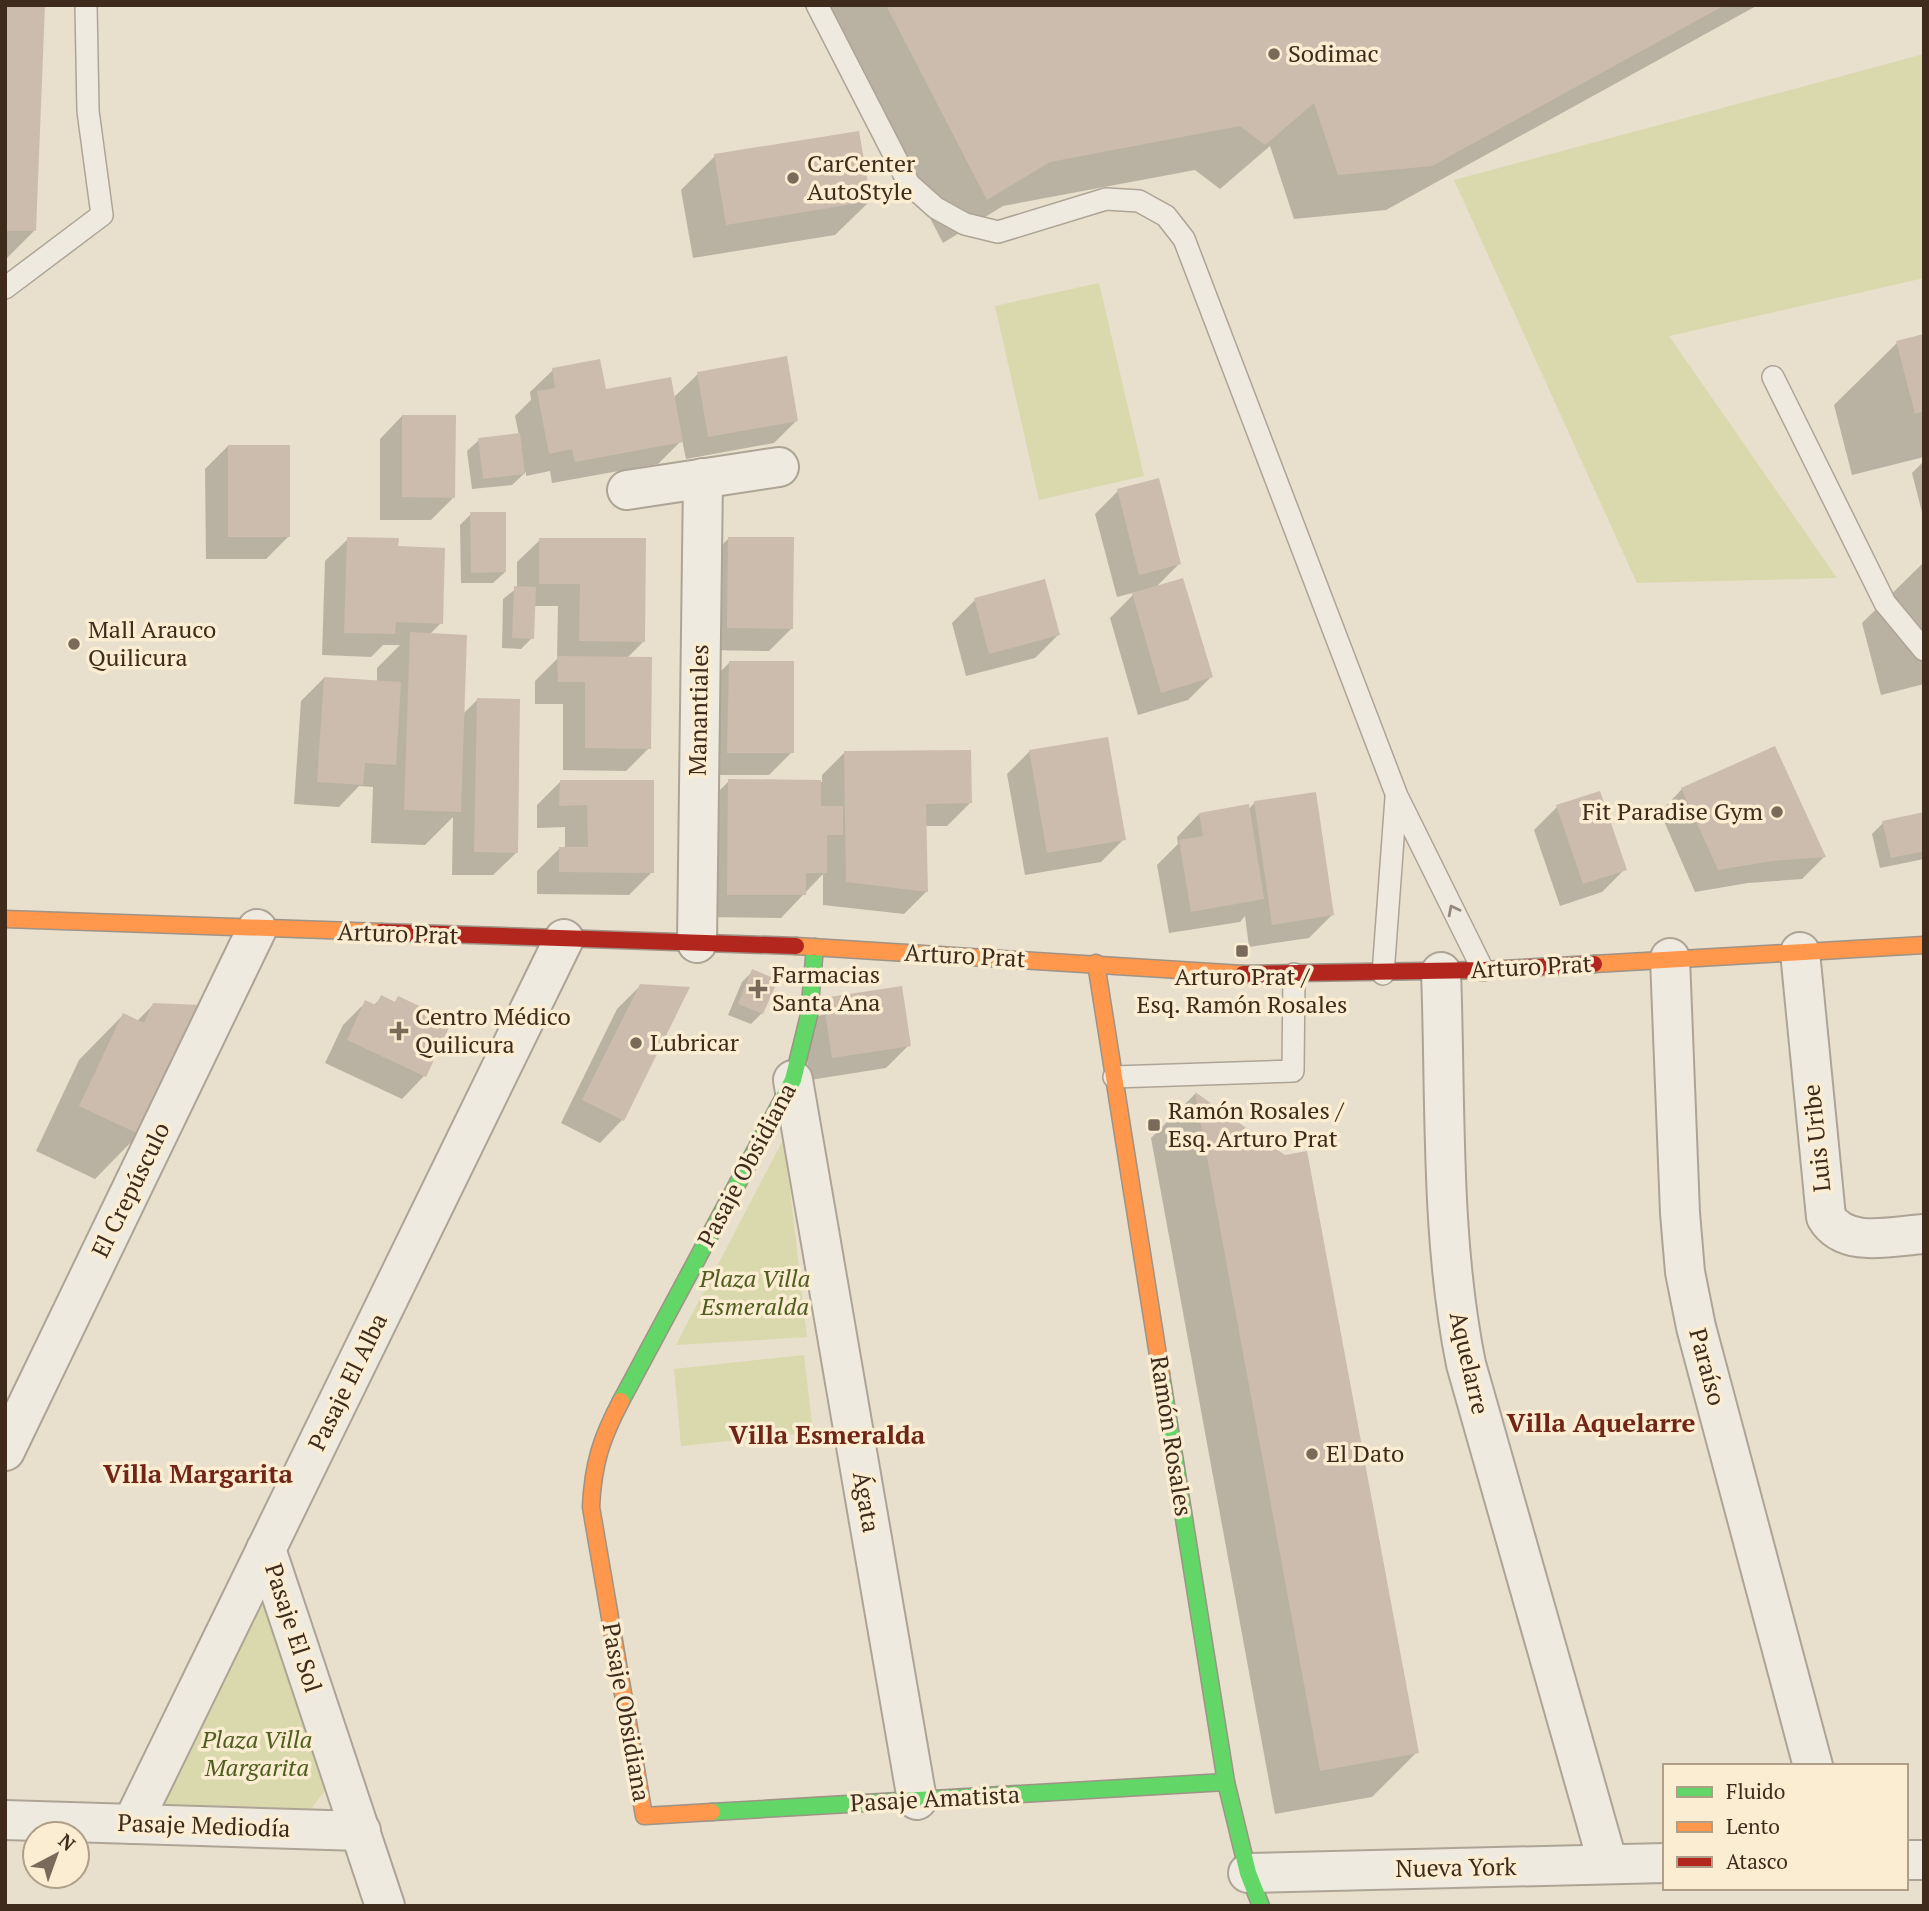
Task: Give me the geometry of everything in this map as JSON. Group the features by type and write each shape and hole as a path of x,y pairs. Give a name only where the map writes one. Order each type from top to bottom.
{"street":[{"path":"627,490 779,467"},
{"name":"Manantiales","path":"696,943 703,478"},
{"name":"Arturo Prat","path":"5,919 815,947 1236,974 1441,972 1924,945"},
{"name":"El Crepúsculo","path":"5,1451 257,929"},
{"name":"Pasaje El Alba","path":"132,1824 564,939"},
{"name":"Pasaje Obsidiana","path":"644,1816 592,1507 593,1468 609,1423 793,1080 809,1015 815,947"},
{"name":"Luis Uribe","path":"1800,952 1826,1217 1840,1234 1852,1238 1924,1235"},
{"name":"Paraíso","path":"1670,958 1685,1272 1696,1327 1812,1764"},
{"name":"Ramón Rosales","path":"1096,963 1226,1782 1255,1889"},
{"name":"Aquelarre","path":"1441,972 1450,1255 1456,1313 1466,1364 1608,1864"},
{"name":"Ágata","path":"793,1080 917,1800"},
{"name":"Pasaje El Sol","path":"266,1549 385,1906"},
{"name":"Pasaje Amatista","path":"644,1816 1226,1782"},
{"name":"Pasaje Mediodía","path":"5,1820 360,1831"},
{"name":"Nueva York","path":"1255,1889 1608,1864 1663,1863"}],"lane":[{"path":"5,288 102,215 89,111 86,5"},
{"path":"817,5 909,184 936,208 965,224 998,232 1106,199 1139,201 1166,216 1184,239 1397,796 1483,970"},
{"path":"1773,377 1885,603 1924,650"},
{"path":"1383,974 1397,796"},
{"path":"1114,1077 1293,1071 1294,974"}],"green space":[{"path":"1924,54 1924,278 1669,336 1837,578 1637,583 1454,180"},
{"path":"1099,283 1144,476 1039,500 995,306"},
{"name":"Plaza Villa Esmeralda","path":"784,1138 807,1337 676,1345"},
{"path":"804,1355 813,1432 681,1446 674,1369"},
{"name":"Plaza Villa Margarita","path":"266,1589 332,1781 305,1817 160,1811"}],"building":[{"path":"5,5 45,5 36,231 5,231"},
{"name":"Sodimac","path":"886,5 1725,5 1432,166 1338,175 1314,103 1265,145 1240,126 1050,162 987,200"},
{"name":"CarCenter AutoStyle","path":"859,131 871,201 726,225 714,154"},
{"path":"1924,334 1924,411 1915,414 1896,341"},
{"path":"787,356 798,421 708,437 697,372"},
{"path":"600,359 606,389 671,377 683,442 575,462 572,449 549,454 537,391 555,388 552,368"},
{"path":"402,415 456,415 455,498 402,497"},
{"path":"520,433 525,474 483,479 478,438"},
{"path":"228,445 290,445 290,537 228,537"},
{"path":"1159,478 1181,564 1139,575 1117,489"},
{"path":"470,512 506,512 506,572 471,573"},
{"path":"347,537 399,538 398,546 445,548 443,624 396,622 395,634 344,633"},
{"path":"728,537 794,537 793,629 727,628"},
{"path":"539,538 646,538 645,642 579,641 580,584 539,584"},
{"path":"1183,578 1213,677 1161,693 1132,593"},
{"path":"1045,579 1060,635 989,654 974,598"},
{"path":"514,586 536,587 534,639 512,638"},
{"path":"410,632 467,635 461,812 404,810"},
{"path":"557,656 652,657 651,749 585,748 585,682 558,682"},
{"path":"729,661 794,661 794,753 727,753"},
{"path":"324,677 401,682 396,765 365,763 363,785 317,782"},
{"path":"477,698 520,699 518,853 474,852"},
{"path":"1108,737 1126,840 1047,853 1029,750"},
{"path":"1775,746 1826,857 1772,861 1718,870 1681,788"},
{"path":"971,750 972,803 926,804 928,892 846,882 844,751"},
{"path":"728,779 821,780 821,806 843,806 843,835 827,835 827,873 806,873 806,895 727,895"},
{"path":"560,780 654,780 654,873 559,872 559,847 588,847 587,805 559,806"},
{"path":"1600,791 1627,870 1583,884 1556,805"},
{"path":"1316,792 1334,915 1272,925 1254,801"},
{"path":"1249,804 1264,899 1191,912 1179,840 1203,836 1199,813"},
{"path":"1924,812 1924,851 1891,858 1882,821"},
{"path":"752,969 778,980 763,1014 738,1004"},
{"name":"Lubricar","path":"640,984 690,987 624,1121 582,1100"},
{"path":"902,986 911,1046 832,1058 823,998"},
{"name":"Centro Médico Quilicura","path":"381,995 395,1002 398,996 452,1021 426,1077 347,1040 365,1000 376,1005"},
{"path":"153,1003 202,1005 141,1135 79,1106 123,1013 144,1023"},
{"name":"El Dato","path":"1195,1092 1285,1155 1307,1151 1419,1753 1320,1771"}],"traffic: fast":[{"path":"621,1401 793,1080 809,1015 815,947"},
{"path":"1161,1374 1226,1782 1248,1873 1261,1906"},
{"path":"712,1812 1226,1782"}],"traffic: slow":[{"path":"5,919 381,932"},
{"path":"1594,964 1924,945"},
{"path":"796,946 1243,974"},
{"path":"1096,963 1161,1374"},
{"path":"621,1401 599,1452 591,1507 644,1816 712,1812"}],"traffic: jam":[{"path":"381,932 796,946"},
{"path":"1243,974 1483,970 1594,964"}],"place":[{"name":"Sodimac","path":"1274,54"},
{"name":"CarCenter AutoStyle","path":"793,178"},
{"name":"Mall Arauco Quilicura","path":"74,644"},
{"name":"Fit Paradise Gym","path":"1777,812"},
{"name":"Arturo Prat / Esq. Ramón Rosales","path":"1242,951"},
{"name":"Farmacias Santa Ana","path":"758,989"},
{"name":"Centro Médico Quilicura","path":"399,1031"},
{"name":"Lubricar","path":"636,1043"},
{"name":"Ramón Rosales / Esq. Arturo Prat","path":"1154,1125"},
{"name":"El Dato","path":"1312,1454"}],"district":[{"name":"Villa Aquelarre","path":"1601,1423"},
{"name":"Villa Esmeralda","path":"827,1435"},
{"name":"Villa Margarita","path":"198,1474"}]}
